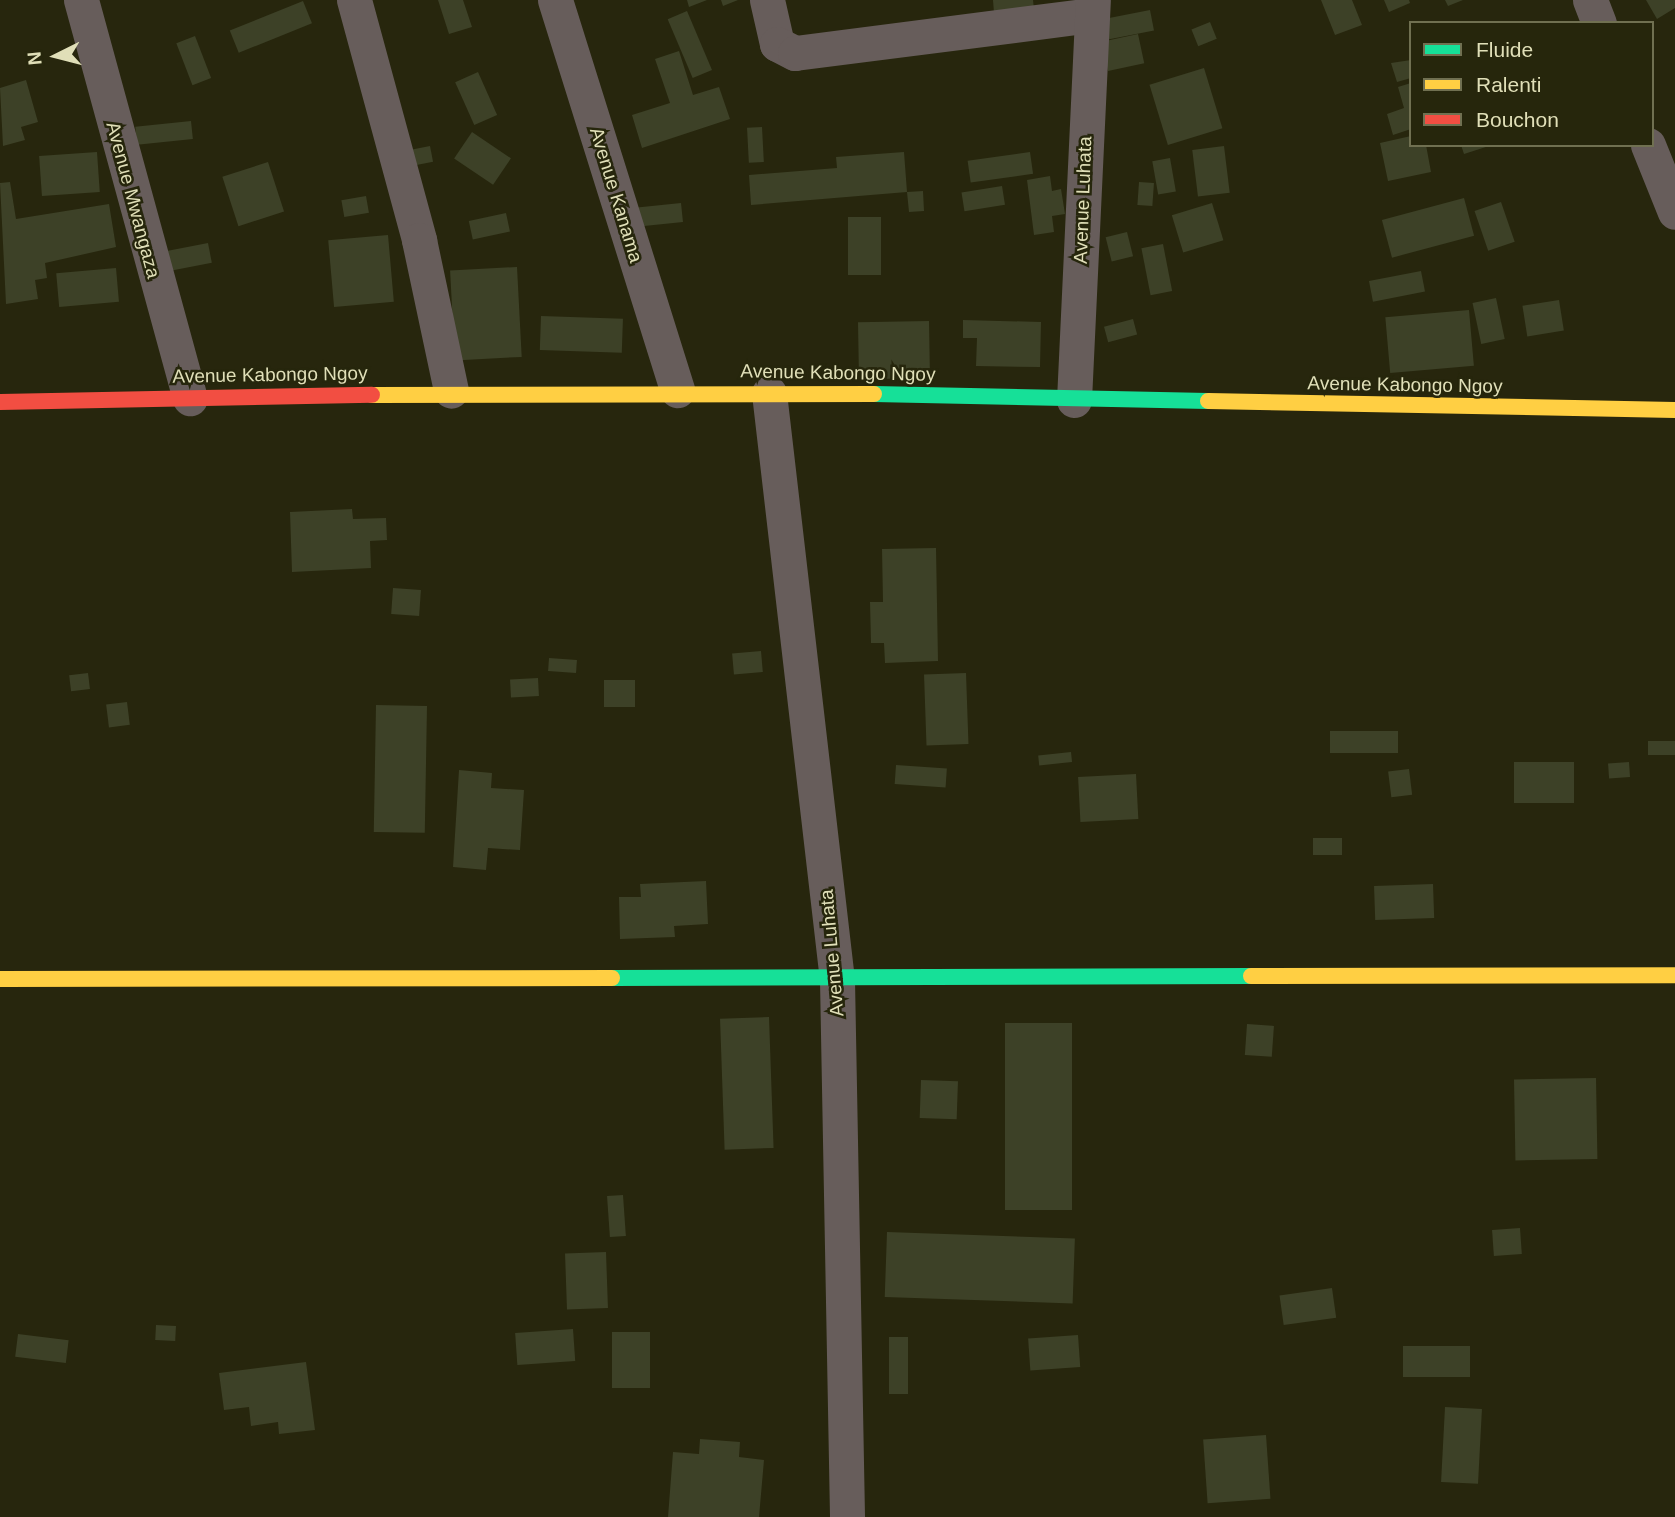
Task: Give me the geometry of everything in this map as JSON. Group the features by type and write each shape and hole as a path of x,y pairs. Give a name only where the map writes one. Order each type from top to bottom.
{"street":[{"name":"Avenue Mwangaza","path":"81,0 190,398"},
{"path":"354,0 419,240 451,391"},
{"name":"Avenue Kanama","path":"555,0 677,390"},
{"path":"767,0 777,44 795,53 1091,8"},
{"path":"1590,0 1598,21"},
{"name":"Avenue Luhata","path":"1074,400 1091,8"},
{"path":"1649,147 1675,212"},
{"name":"Avenue Kabongo Ngoy","path":"0,402 451,391 677,390 1675,410"},
{"name":"Avenue Luhata","path":"769,393 837,980 846,1517"},
{"path":"0,979 837,980 1675,975"}],"building":[{"path":"438,0 463,0 472,27 449,34"},
{"path":"687,0 707,0 689,7"},
{"path":"721,0 738,0 723,6"},
{"path":"993,0 1033,0 1034,9 994,13"},
{"path":"1321,0 1352,0 1362,25 1335,35"},
{"path":"1384,0 1409,0 1410,3 1389,12"},
{"path":"1445,0 1463,0 1448,6"},
{"path":"1646,0 1675,0 1675,8 1657,19"},
{"path":"303,1 312,23 239,53 230,31"},
{"path":"1150,10 1154,31 1103,41 1099,20"},
{"path":"687,11 712,70 693,78 668,19"},
{"path":"1210,22 1217,39 1198,46 1191,29"},
{"path":"1138,34 1144,63 1108,71 1102,42"},
{"path":"195,36 211,78 192,85 176,43"},
{"path":"679,51 693,95 719,87 730,119 642,148 632,115 670,103 655,59"},
{"path":"1409,60 1409,79 1397,82 1391,63"},
{"path":"1204,68 1222,128 1168,145 1149,85"},
{"path":"478,72 497,115 474,125 455,82"},
{"path":"26,80 38,122 21,127 25,140 3,146 0,88"},
{"path":"1409,84 1409,130 1393,135 1387,114 1404,108 1398,87"},
{"path":"191,121 193,139 137,145 135,127"},
{"path":"762,127 764,162 749,163 747,128"},
{"path":"472,132 511,158 493,185 454,159"},
{"path":"1409,136 1409,147 1426,147 1431,172 1388,181 1380,143"},
{"path":"430,146 433,162 411,166 408,150"},
{"path":"1224,146 1230,193 1198,197 1192,150"},
{"path":"1462,147 1486,147 1464,154"},
{"path":"97,152 100,192 42,196 39,156"},
{"path":"904,152 907,192 751,205 749,175 837,168 836,157"},
{"path":"1030,152 1033,174 971,183 968,161"},
{"path":"1170,158 1176,191 1158,195 1152,161"},
{"path":"268,162 284,211 238,226 222,177"},
{"path":"1050,176 1052,191 1061,189 1065,214 1052,216 1054,232 1034,235 1027,180"},
{"path":"10,182 16,219 109,204 116,247 45,263 47,278 35,280 38,299 6,304 0,183"},
{"path":"1139,182 1154,183 1152,206 1137,205"},
{"path":"1002,186 1005,205 964,211 962,192"},
{"path":"923,191 924,211 909,212 907,192"},
{"path":"366,196 369,213 344,217 341,200"},
{"path":"1464,198 1474,236 1392,258 1382,220"},
{"path":"1501,202 1515,242 1488,251 1475,211"},
{"path":"681,203 683,222 639,226 637,208"},
{"path":"1212,203 1223,240 1183,253 1172,215"},
{"path":"506,213 510,232 473,239 469,221"},
{"path":"848,217 881,217 881,275 848,275"},
{"path":"1127,232 1133,256 1112,262 1106,237"},
{"path":"388,235 394,302 334,307 328,240"},
{"path":"208,243 212,263 171,271 167,251"},
{"path":"1163,244 1172,291 1151,295 1141,248"},
{"path":"517,267 522,357 455,360 450,271"},
{"path":"116,268 119,302 59,307 56,273"},
{"path":"1421,271 1425,292 1373,302 1369,281"},
{"path":"1496,298 1505,339 1481,344 1473,303"},
{"path":"1559,300 1564,331 1527,336 1522,306"},
{"path":"1469,310 1474,366 1390,373 1385,317"},
{"path":"541,316 623,319 622,353 540,350"},
{"path":"1133,319 1137,334 1108,342 1104,327"},
{"path":"963,320 1041,322 1040,367 976,366 977,338 963,338"},
{"path":"929,321 930,378 859,379 858,322"},
{"path":"352,509 353,519 386,518 387,540 370,541 371,568 292,572 290,512"},
{"path":"936,548 938,661 885,663 884,643 871,643 870,602 883,602 882,549"},
{"path":"393,588 421,590 419,616 391,614"},
{"path":"761,651 763,672 734,674 732,654"},
{"path":"549,658 577,660 576,673 548,671"},
{"path":"88,673 90,689 71,691 69,675"},
{"path":"966,673 968,744 927,745 924,674"},
{"path":"538,678 539,696 511,697 510,679"},
{"path":"604,680 635,680 635,707 604,707"},
{"path":"127,702 130,725 109,727 106,705"},
{"path":"376,705 427,706 425,833 374,832"},
{"path":"1330,731 1398,731 1398,753 1330,753"},
{"path":"1648,741 1675,741 1675,755 1648,755"},
{"path":"1071,752 1072,762 1039,765 1038,755"},
{"path":"1514,762 1574,762 1574,803 1514,803"},
{"path":"1629,762 1630,777 1609,778 1608,763"},
{"path":"896,765 947,769 946,788 895,784"},
{"path":"1409,769 1412,795 1391,797 1388,772"},
{"path":"459,770 492,773 491,788 524,790 520,850 488,848 486,870 453,867"},
{"path":"1136,774 1138,819 1080,822 1078,777"},
{"path":"1313,838 1342,838 1342,855 1313,855"},
{"path":"706,881 708,924 674,926 675,937 620,939 619,897 641,897 640,884"},
{"path":"1433,884 1434,918 1375,920 1374,886"},
{"path":"769,1017 774,1148 725,1150 720,1019"},
{"path":"1005,1023 1072,1023 1072,1210 1005,1210"},
{"path":"1247,1024 1274,1026 1272,1057 1245,1055"},
{"path":"1596,1078 1597,1159 1515,1160 1514,1079"},
{"path":"921,1080 958,1081 957,1119 920,1118"},
{"path":"623,1195 626,1236 610,1237 607,1196"},
{"path":"1520,1228 1522,1254 1494,1256 1492,1230"},
{"path":"887,1232 1075,1239 1073,1304 885,1297"},
{"path":"606,1252 608,1308 567,1309 565,1253"},
{"path":"1332,1288 1336,1318 1284,1325 1280,1295"},
{"path":"156,1325 176,1326 175,1341 155,1340"},
{"path":"573,1329 575,1361 517,1365 515,1333"},
{"path":"612,1332 650,1332 650,1388 612,1388"},
{"path":"18,1334 69,1340 66,1363 15,1357"},
{"path":"1078,1335 1080,1367 1030,1370 1028,1338"},
{"path":"889,1337 908,1337 908,1394 889,1394"},
{"path":"1403,1346 1470,1346 1470,1377 1403,1377"},
{"path":"306,1362 315,1430 279,1434 278,1422 251,1426 249,1407 224,1410 219,1373"},
{"path":"1445,1407 1482,1409 1478,1484 1441,1482"},
{"path":"1266,1435 1270,1499 1208,1503 1203,1439"},
{"path":"700,1439 740,1442 739,1457 764,1460 759,1517 668,1517 673,1452 699,1454"}],"traffic: fast":[{"path":"874,394 1208,401"},
{"path":"612,978 1251,976"}],"traffic: slow":[{"path":"372,395 874,394"},
{"path":"1208,401 1675,410"},
{"path":"1251,976 1675,975"},
{"path":"0,979 612,978"}],"traffic: jam":[{"path":"0,402 372,395"}]}
